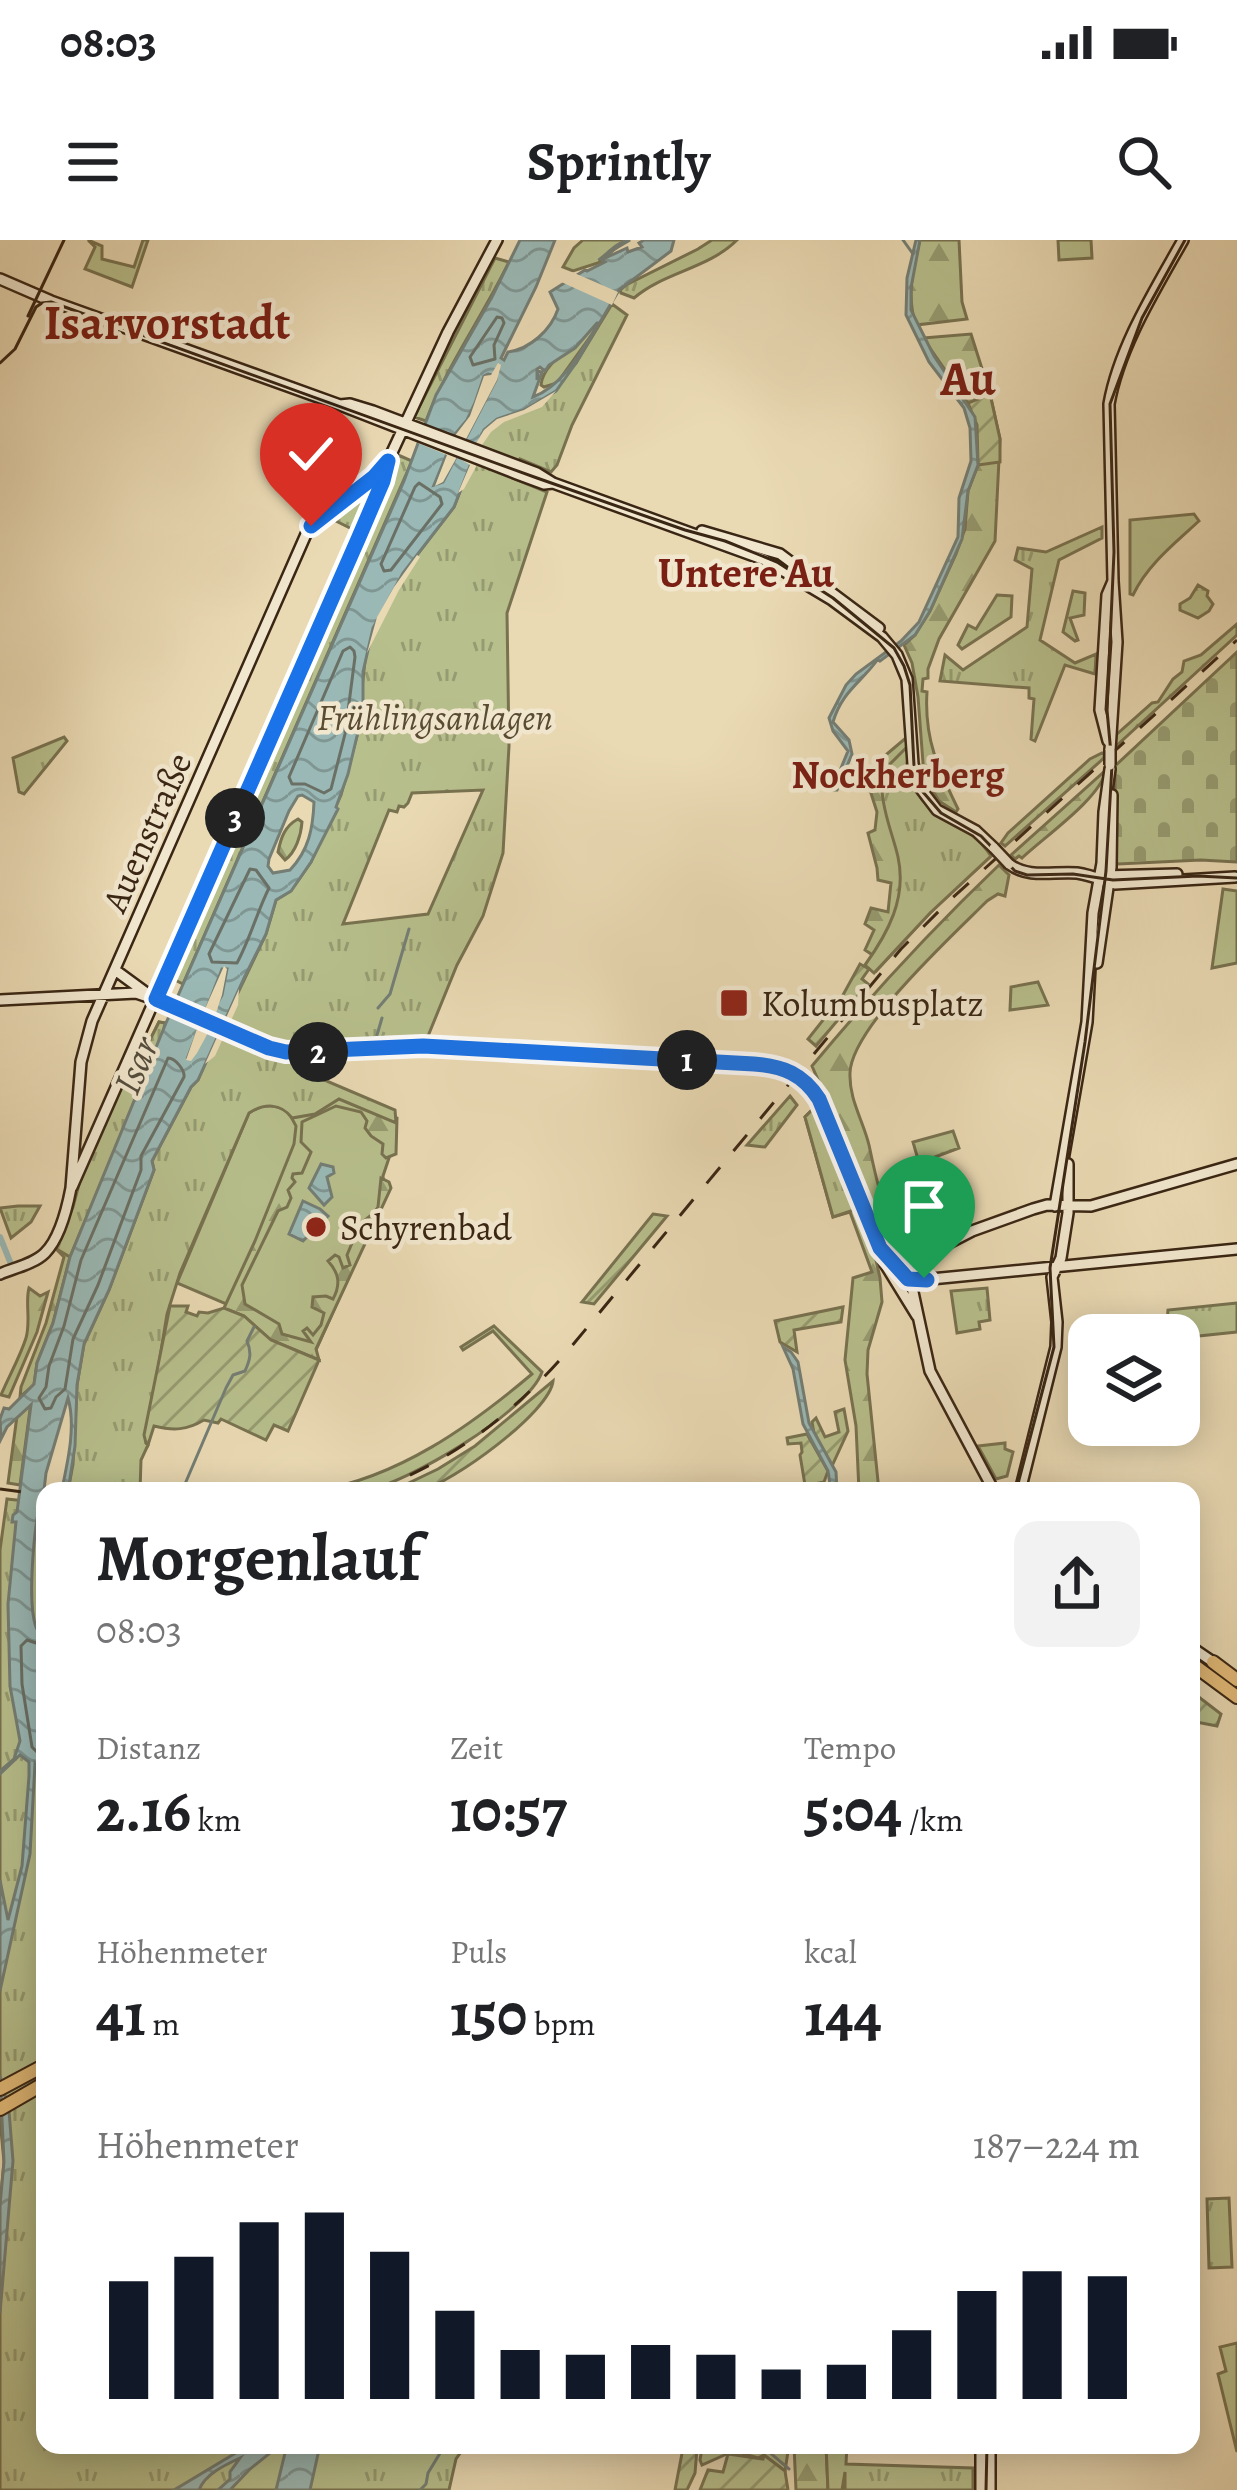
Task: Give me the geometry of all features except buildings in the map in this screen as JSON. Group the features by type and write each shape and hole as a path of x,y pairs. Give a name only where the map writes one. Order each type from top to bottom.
{"highway":[{"path":"1213,1662 1237,1684"},
{"path":"1200,1664 1237,1684"},
{"path":"1200,1667 1237,1700"},
{"path":"2,2093 36,2068"},
{"path":"2,2093 36,2082"}],"main road":[{"name":"Auenstraße","path":"0,1274 40,1257 50,1247 67,1209 82,1054 103,996 308,532 388,461 497,240"},
{"path":"1022,1482 1057,1348 1052,1277 1063,1248 1068,1207 1072,1117 1090,991 1094,913 1106,878 1117,642 1108,413 1112,387 1141,317 1183,240"},
{"path":"0,278 38,296 759,557 821,593 886,641 903,660 915,692 922,779 937,803 979,833 1009,864 1028,873 1074,873 1123,884 1236,877"},
{"path":"71,1188 375,500 388,461"},
{"path":"115,970 152,998"},
{"path":"0,1000 124,993 152,998 269,1048 298,1053 443,1046 784,1069 813,1089 880,1248 908,1279 1237,1249"},
{"path":"1055,1206 1072,1117"},
{"path":"892,1266 926,1258 981,1228 1033,1209 1110,1201 1237,1164"},
{"path":"926,1258 908,1279 930,1371 986,1482"},
{"path":"926,1258 920,1271 927,1280"},
{"path":"892,1266 895,1281 911,1299"},
{"path":"911,1299 927,1280"},
{"path":"1200,1660 1213,1662"},
{"path":"982,2454 986,2490"},
{"path":"986,2490 989,2454"}],"green space":[{"path":"88,240 102,246 102,259 134,267 143,240 148,240 132,287 85,269 95,247"},
{"path":"583,240 626,240 604,261 573,271 563,267"},
{"path":"712,240 737,240 713,258 634,298 621,293 626,285"},
{"path":"920,240 959,240 967,319 916,325 911,293"},
{"path":"1058,240 1091,240 1092,258 1059,260"},
{"path":"495,258 509,262 426,421 414,417"},
{"name":"Frühlingsanlagen","path":"612,304 627,315 557,465 551,472 520,459 512,478 547,492 507,613 509,746 503,853 483,916 428,1036 287,1045 225,1020 266,934 276,900 291,891 311,862 341,795 357,736 366,651 403,573 454,507 484,430 542,400 576,363","holes":["483,790 428,914 343,924 389,810 404,807 412,793"]},
{"path":"597,322 557,383 541,385 555,360"},
{"path":"971,334 1000,439 995,541 939,639 922,691 927,692 934,753 956,812 939,801 924,776 918,697 904,645 930,611 956,554 978,465 968,403 923,338"},
{"path":"990,394 1000,462 978,465 977,425 968,403"},
{"path":"398,455 412,461 183,984 167,976"},
{"path":"373,485 356,531 328,517"},
{"path":"1194,514 1199,521 1130,594 1130,520"},
{"path":"1102,527 1102,538 1059,560 1040,640 1075,663 1096,654 1095,674 1065,665 1035,741 1031,739 1034,699 1029,698 1029,688 940,681 945,655 963,670 1027,627 1032,569 1015,560 1018,548 1046,552"},
{"path":"1198,585 1208,591 1213,604 1198,618 1180,610 1180,604"},
{"path":"1073,591 1085,593 1084,615 1070,618 1075,641 1063,632"},
{"path":"997,595 1012,596 1011,617 962,649 958,645 968,625 976,629"},
{"path":"1237,624 1237,635 1115,747 1116,735 1158,702 1182,672 1184,661 1201,655"},
{"path":"1237,652 1237,862 1118,864 1115,766"},
{"path":"64,737 67,741 24,794 19,792 13,758"},
{"path":"907,737 911,774 927,805 991,856 877,970 874,956 865,950 874,930 865,924 871,908 888,912 891,883 878,880 868,833 875,830 877,812 869,787 886,765 881,759"},
{"path":"907,747 911,774 927,806 978,840 991,856 874,973 865,965 888,928 900,887 882,786 890,764"},
{"path":"1102,753 1104,758 1005,846 1001,843 1090,759"},
{"path":"1106,770 1094,793 1070,817 1022,858 1011,855"},
{"path":"298,819 302,822 299,838 285,860 278,852 281,842"},
{"path":"999,865 1009,875 1005,896 998,894 987,901 906,983 867,1032 850,1073 883,1201 897,1233 914,1254 902,1258 895,1256 812,1066"},
{"path":"1223,889 1237,891 1237,963 1212,968"},
{"path":"860,964 869,969 862,979 868,984 816,1046 808,1039 843,995"},
{"path":"1038,982 1048,1005 1010,1010 1011,987"},
{"path":"159,1022 165,1023 70,1257 34,1385 20,1397 64,1257 55,1248 76,1190 139,1046 146,1048"},
{"path":"159,1022 165,1023 163,1034 70,1257 55,1248 82,1173 139,1046 146,1048"},
{"path":"218,1035 265,1056 295,1062 303,1071 395,1110 396,1123 339,1099 315,1114 292,1118 272,1106 249,1113 167,1314 140,1482 70,1482 84,1344 154,1170 152,1161"},
{"path":"349,1092 397,1118 396,1154 386,1158 382,1154 383,1144 365,1128 367,1121 361,1112 336,1106 302,1122 301,1142 311,1152 302,1173 293,1174 287,1207 278,1211 242,1285 245,1304 279,1324 282,1334 311,1342 303,1331 307,1328 313,1335 324,1313 312,1307 313,1297 333,1299 338,1284 328,1261 335,1255 343,1268 350,1265 347,1255 360,1224 378,1207 381,1178 389,1182 391,1188 316,1349 319,1360 271,1340 244,1316 224,1308 294,1144 296,1126 283,1109"},
{"path":"790,1096 797,1105 765,1147 747,1145"},
{"name":"Schyrenbad","path":"339,1099 378,1117 391,1152 383,1176 385,1196 316,1350 295,1344 228,1301 177,1283 249,1113 269,1106 289,1113"},
{"path":"814,1108 874,1251 880,1278 882,1302 868,1350 867,1374 878,1482 859,1482 856,1426 845,1360 853,1278 872,1272 850,1212 833,1217 805,1117"},
{"path":"814,1108 857,1209 833,1217 805,1117"},
{"path":"953,1131 959,1148 919,1163 913,1142"},
{"path":"947,1170 953,1192 900,1207 894,1186"},
{"path":"40,1206 31,1222 11,1238 0,1208"},
{"path":"653,1214 667,1216 594,1304 582,1302"},
{"path":"29,1288 40,1296 48,1292 37,1332 9,1397 1,1395 26,1338"},
{"path":"987,1288 990,1320 979,1322 980,1329 957,1333 951,1291"},
{"path":"1237,1303 1237,1332 1200,1336 1200,1314 1168,1314 1168,1310"},
{"path":"170,1306 188,1306 186,1312 197,1316 224,1308 244,1316 271,1340 319,1360 288,1431 274,1425 266,1440 221,1419 218,1423 204,1420 180,1429 154,1426 146,1443"},
{"path":"843,1307 841,1322 794,1330 797,1352 780,1342 775,1321"},
{"path":"494,1326 542,1372 514,1406 435,1461 392,1482 353,1482 431,1447 532,1374 493,1331 461,1347"},
{"path":"553,1381 535,1410 475,1461 440,1482 411,1482 475,1446"},
{"path":"31,1402 20,1485 8,1483 17,1416"},
{"path":"844,1409 848,1431 832,1466 812,1422 816,1418 825,1437 839,1432 835,1412"},
{"path":"807,1434 828,1471 824,1482 804,1482 801,1443 788,1444 787,1438"},
{"path":"1005,1443 1005,1449 1013,1452 1007,1476 996,1479 978,1446"},
{"path":"7,1499 36,1502 36,2454 460,2454 449,2490 0,2490 4,2162 0,2119 0,1550"},
{"path":"1200,1698 1221,1714 1217,1726 1200,1723"},
{"path":"1229,2198 1232,2267 1209,2268 1207,2199"},
{"path":"1237,2343 1237,2452 1218,2374 1226,2371 1220,2347"},
{"path":"682,2454 697,2454 687,2490 675,2490"},
{"path":"701,2454 727,2454 702,2465"},
{"path":"728,2454 763,2459 764,2455 785,2471 788,2490 700,2490 708,2470 723,2472"},
{"path":"744,2454 788,2454 785,2471 764,2455"},
{"path":"794,2454 826,2454 828,2490 796,2490"},
{"path":"826,2454 847,2454 846,2464 973,2468 973,2490 845,2490 845,2472 842,2490 828,2490"}],"water":[{"path":"520,240 555,240 504,360 508,352 532,343 550,324 558,309 550,292 605,262 600,259 622,242 630,240 603,259 642,247 639,243 644,240 674,240 671,251 619,290 576,363 556,391 484,430 454,507 403,573 373,628 357,736 338,809 311,862 291,891 276,900 266,934 198,1080 152,1161 154,1170 84,1344 69,1482 63,1482 71,1431 68,1398 45,1482 36,1482 32,1602 36,1766 30,1854 0,1991 0,1880 8,1920 22,1866 29,1776 29,1762 20,1755 0,1771 14,1759 20,1741 10,1686 8,1604 16,1522 12,1522 31,1405 1,1439 0,1419 4,1408 9,1409 34,1384 70,1257 166,1023 404,481 436,395","holes":["597,323 563,376 533,397 542,372 538,371 537,380 537,369 545,371","488,374 496,380 443,482 434,485","302,795 314,802 309,838 290,870 273,873 269,859 289,811","222,969 227,969 222,995 187,1059"]},
{"path":"916,240 920,240 911,310 934,356 975,417 978,465 968,491 962,539 930,611 915,635 878,659 837,711 833,722 849,740 852,754 837,790 832,790 848,751 829,718 856,674 919,622 958,537 959,498 971,461 964,408 929,362 906,315 907,278"},
{"path":"321,1164 333,1167 334,1173 327,1177 332,1197 324,1205 309,1188"},
{"path":"303,1201 328,1216 303,1241 289,1234"},
{"path":"783,1347 798,1362 809,1423 836,1472 837,1482 830,1482 803,1424 793,1369"},
{"path":"0,2076 9,2111 13,2161 0,2313 4,2162"},
{"path":"234,2454 269,2454 230,2490 218,2490 230,2479 240,2458 211,2475 199,2490 174,2490"},
{"path":"285,2454 318,2454 310,2490 276,2490"}],"pier":[{"path":"572,272 618,292 612,305 559,281"},
{"path":"498,363 497,380 465,441 475,445 497,419 556,391 542,407 491,432 464,489 458,493 470,465 457,457 443,482 435,486 447,455 418,443 424,426 454,437 470,416 484,376 491,375"},
{"path":"417,555 420,557 367,653 377,617"},
{"path":"224,966 215,1016 225,1020 239,989 238,1005 215,1056 205,1064 218,1035 209,1031 191,1061 186,1060 198,1026 169,1013 175,999 204,1011"}],"waterway":[{"path":"903,240 913,254"},
{"path":"378,1008 390,994 409,929"},
{"path":"377,1035 382,1018"},
{"path":"0,1237 11,1264"},
{"path":"186,1482 226,1388 233,1375 245,1371 250,1356 247,1341 254,1327"},
{"path":"420,2490 440,2454"},
{"path":"772,2454 789,2469"}],"tram line":[{"path":"28,316 64,240"},
{"path":"1018,1482 1054,1347 1050,1268 1106,871 1114,552 1110,404 1142,318 1185,240"},
{"path":"0,363 15,349 36,307 51,302 777,562 833,598 894,648 910,685 914,766 923,792 941,813 981,836 1015,871 1113,880 1237,878"},
{"path":"986,2490 987,2454"}],"railway":[{"path":"395,1482 453,1452 523,1397 566,1353 901,949 1237,640"},
{"path":"0,1489 36,1494"}],"place":[{"name":"Kolumbusplatz","path":"734,1003"},
{"name":"Schyrenbad","path":"316,1227"}],"district":[{"name":"Isarvorstadt","path":"167,322"},
{"name":"Au","path":"968,378"},
{"name":"Untere Au","path":"746,572"},
{"name":"Nockherberg","path":"898,774"}],"route":[{"path":"311,526 388,461 156,999 286,1052 423,1046 784,1069 806,1082 819,1099 886,1256 908,1279 927,1280 924,1278"}],"water label":[{"name":"Isar","path":"135,1065"}]}
